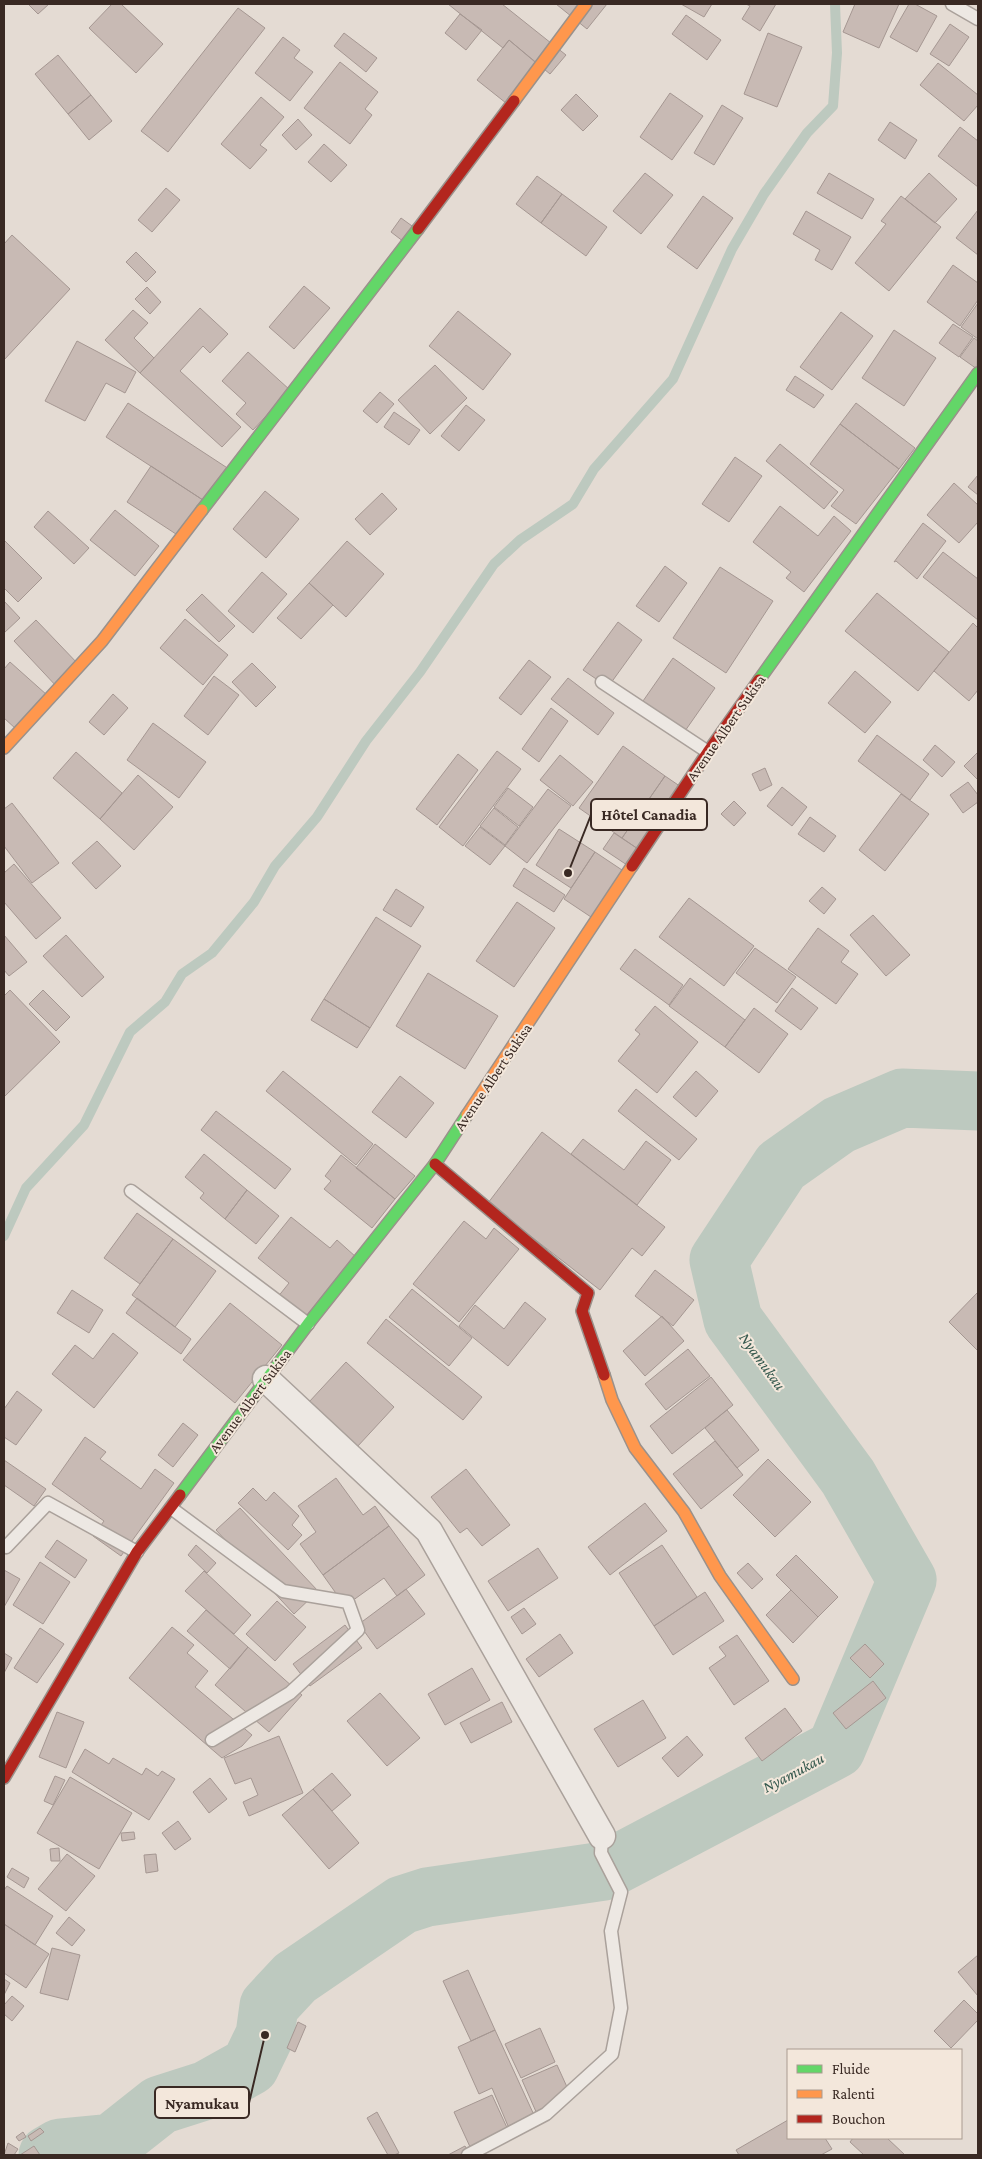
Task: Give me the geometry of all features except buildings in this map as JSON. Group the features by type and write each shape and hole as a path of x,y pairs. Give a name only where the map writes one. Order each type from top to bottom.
{"street":[{"path":"4,748 102,641 397,257 586,4"},
{"name":"Avenue Albert Sukisa","path":"4,1778 137,1552 308,1324 435,1164 708,752 978,373"},
{"path":"435,1164 588,1293 582,1311 612,1400 635,1448 684,1512 720,1576 794,1679"},
{"path":"266,1379 428,1531 602,1845"}],"lane":[{"path":"959,6 978,19"},
{"path":"602,682 708,752"},
{"path":"131,1191 308,1324"},
{"path":"4,1546 6,1547 48,1503 137,1552"},
{"path":"171,1508 283,1590 348,1602 358,1630 290,1694 212,1740"},
{"path":"468,2155 546,2114 612,2054 621,2008 611,1931 621,1892 602,1845"}],"waterway":[{"path":"4,1236 26,1188 84,1125 130,1032 165,1002 182,974 212,953 254,902 275,866 317,817 366,741 420,672 494,564 520,540 573,504 594,469 673,379 732,249 764,194 807,133 833,106 837,53 835,4"},
{"name":"Nyamukau","path":"48,2155 60,2148 112,2143 160,2105 207,2090 250,2066 265,2035 269,2006 295,1978 402,1905 427,1897 604,1871 836,1749 907,1580 848,1477 733,1320 719,1260 781,1166 839,1125 902,1098 978,1101"}],"traffic: fast":[{"path":"202,510 418,229"},
{"path":"759,680 978,373"},
{"path":"180,1495 308,1324 435,1164 467,1115"}],"traffic: slow":[{"path":"514,101 586,4"},
{"path":"4,748 102,641 202,510"},
{"path":"467,1115 632,866"},
{"path":"604,1375 612,1400 635,1448 684,1512 720,1576 793,1679"}],"traffic: jam":[{"path":"418,229 514,101"},
{"path":"632,866 708,752 759,680"},
{"path":"435,1164 588,1293 582,1311 604,1375"},
{"path":"4,1778 137,1552 180,1495"}],"place":[{"name":"Hôtel Canadia","path":"568,873"},
{"name":"Nyamukau","path":"265,2035"}]}
